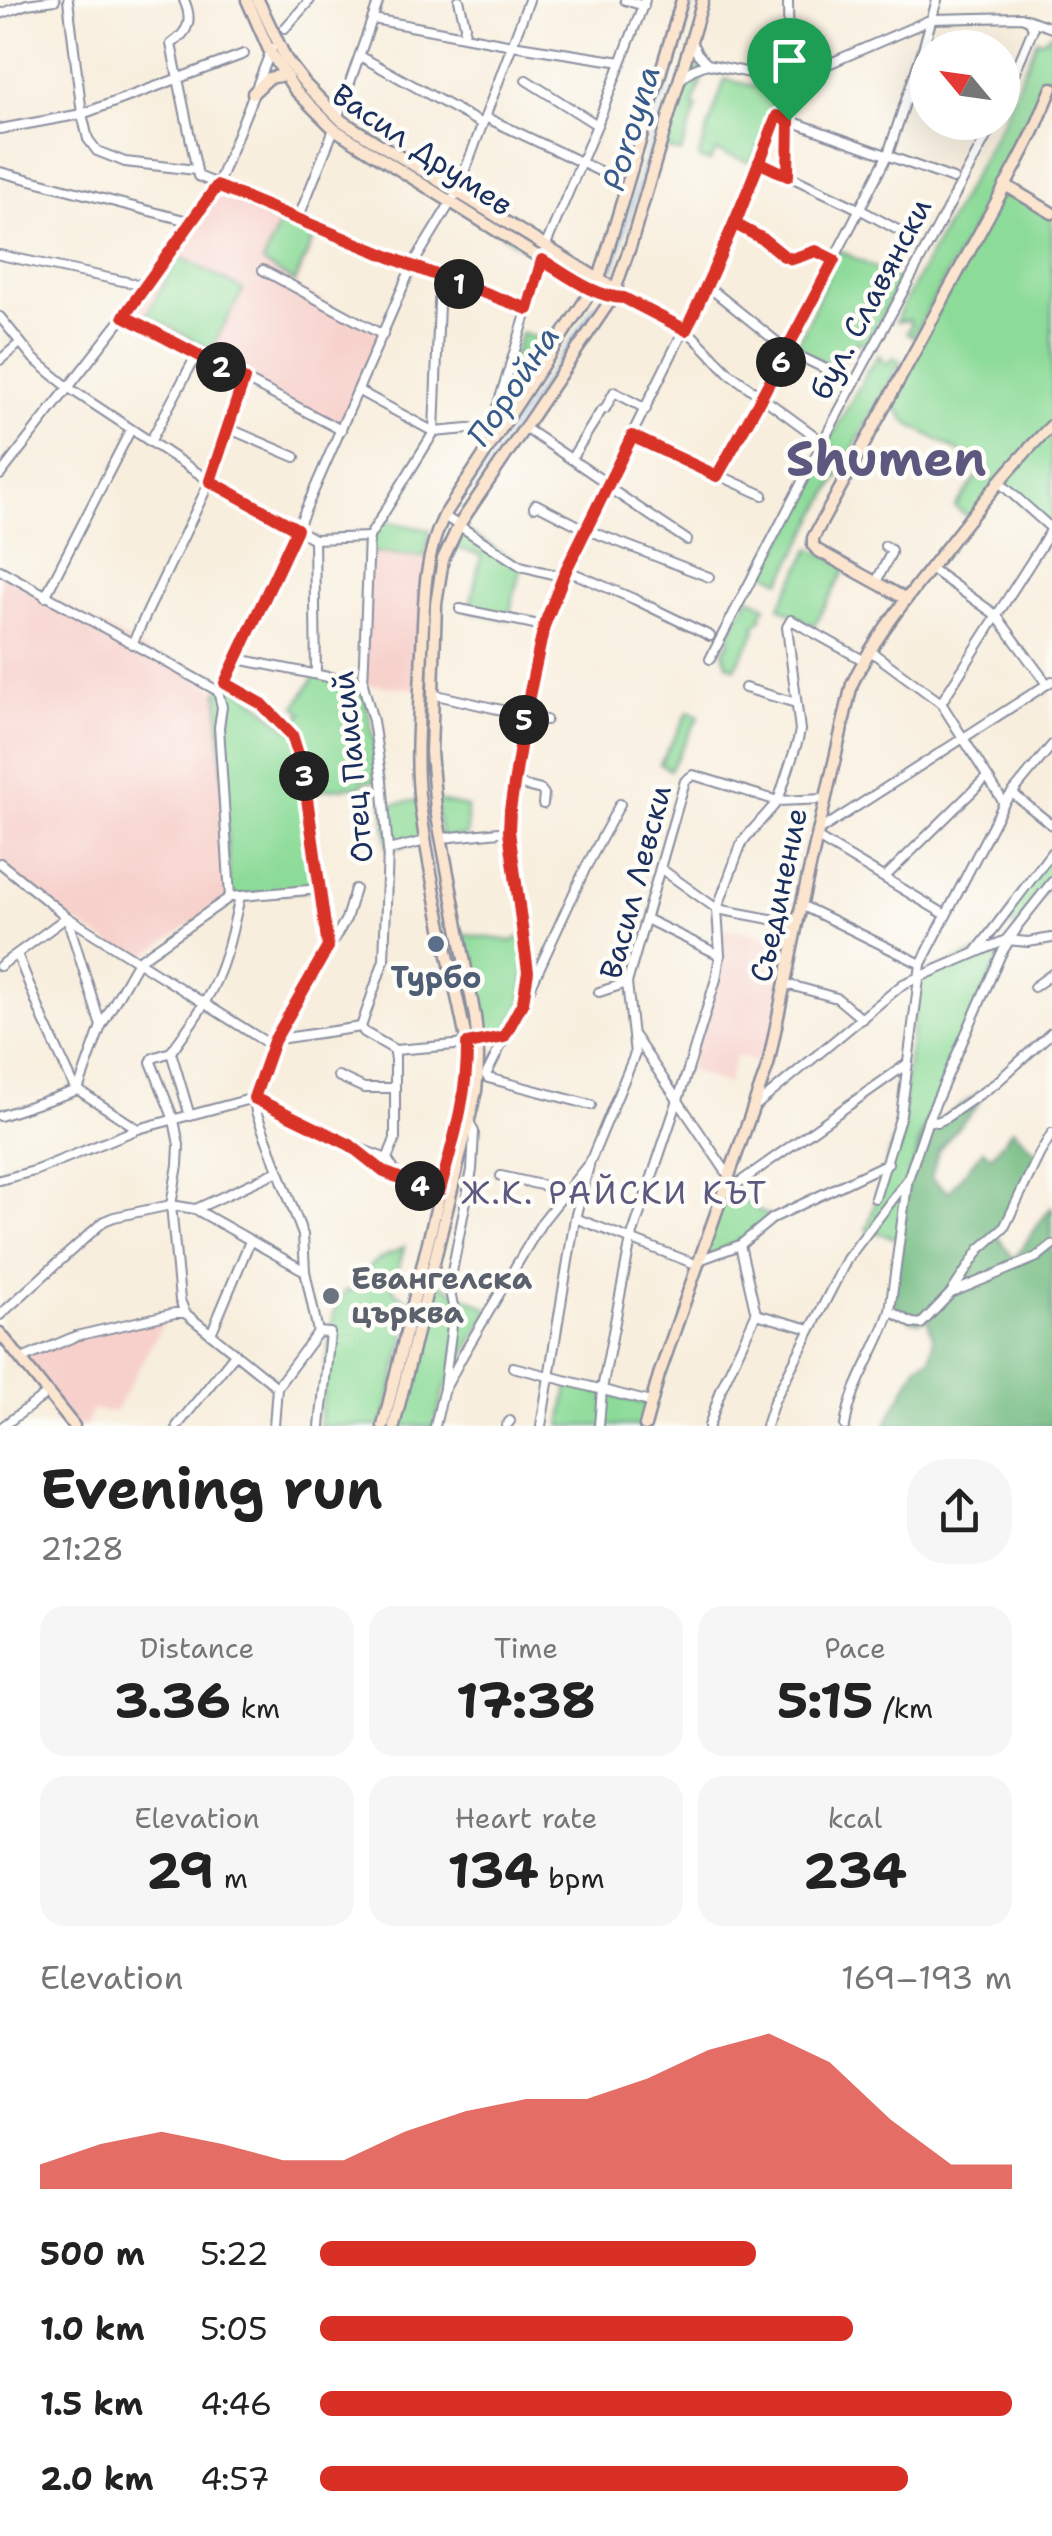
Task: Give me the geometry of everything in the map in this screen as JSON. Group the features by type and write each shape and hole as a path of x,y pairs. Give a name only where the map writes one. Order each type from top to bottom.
{"main road":[{"name":"Васил Друмев","path":"248,0 294,90 334,128 600,279 618,295"},
{"name":"Васил Друмев","path":"258,0 273,47 338,116 542,260 593,291 618,295"},
{"path":"384,1426 473,1044 419,800 424,600 430,556 444,516 600,279 682,0"},
{"path":"394,1426 476,1092 473,1044 434,800 431,752 436,604 443,559 459,525 618,295 703,0"},
{"path":"254,93 269,78 285,75"},
{"name":"бул. Славянски","path":"876,582 817,550 812,545 814,536 1034,131 1052,88"},
{"path":"1004,187 1052,213"},
{"name":"Съединение","path":"645,1426 650,1402 768,1065 847,699 866,655 906,599 998,481 1052,425"},
{"path":"876,582 906,599"},
{"path":"0,1334 74,1426"}],"street":[{"path":"0,14 26,4 55,0"},
{"path":"68,0 88,139 110,157 196,170"},
{"path":"184,0 190,21 187,30 171,44 198,176 412,266 528,309"},
{"path":"285,28 310,0"},
{"path":"338,116 379,0"},
{"path":"459,0 464,36"},
{"path":"218,691 238,659 412,266 454,197 529,0"},
{"path":"545,247 644,3 625,0"},
{"path":"523,1002 528,972 509,831 525,715 544,626 585,529 735,224 789,82 788,0"},
{"path":"930,30 935,1"},
{"path":"373,18 621,62"},
{"path":"1020,61 1034,29 1028,18"},
{"path":"680,80 707,64 789,82 932,19 1028,18 1052,28"},
{"path":"691,41 707,64"},
{"path":"0,475 124,316 217,186 273,47"},
{"path":"0,128 82,114 244,54"},
{"path":"360,56 484,121 614,178"},
{"path":"526,80 597,124"},
{"path":"717,476 861,210 888,154 910,89"},
{"path":"777,116 953,179"},
{"path":"788,176 789,120"},
{"path":"298,219 334,128"},
{"name":"бул. Славянски","path":"710,659 984,140"},
{"path":"759,162 909,236"},
{"path":"0,172 192,222"},
{"path":"735,224 792,259 816,251 834,260"},
{"path":"0,255 146,286"},
{"path":"358,391 434,432 491,427 542,260"},
{"path":"263,270 384,335"},
{"name":"Отец Паисий","path":"361,1027 384,960 388,850 382,780 364,684 369,537 434,432 440,277"},
{"path":"706,285 787,350 838,375"},
{"path":"618,295 686,330 728,373 814,436"},
{"path":"124,316 341,430"},
{"path":"0,317 34,359 69,388 210,481 314,538 369,537"},
{"path":"0,360 20,343"},
{"path":"150,442 197,354"},
{"path":"132,644 210,481 244,379"},
{"path":"571,459 614,392 646,409"},
{"path":"525,428 687,540"},
{"path":"45,597 132,429"},
{"path":"230,429 296,457"},
{"path":"632,436 763,495"},
{"path":"941,703 1052,529 998,481"},
{"path":"534,507 536,504 585,529 710,577"},
{"path":"444,516 521,566 564,574 634,599 710,636"},
{"path":"314,538 316,674"},
{"path":"876,582 891,553 885,546"},
{"path":"930,568 996,616 1050,682 817,835 946,915"},
{"path":"0,570 218,691 235,897 230,943 206,1002 171,1052 151,1062 174,1120 179,1145 172,1205 180,1300 185,1313 278,1387"},
{"path":"460,609 544,626"},
{"path":"599,1426 630,1240 710,1005 720,955 717,908 742,842 778,801 798,740 800,730 786,627 790,620 866,655 941,703 1004,803"},
{"path":"238,659 364,684"},
{"path":"225,683 262,704 292,735 303,770 328,947"},
{"path":"745,688 796,704"},
{"path":"432,694 546,720"},
{"path":"875,1198 901,1115 921,964 1004,803 1052,744"},
{"name":"Васил Левски","path":"434,1426 444,1392 542,1222 590,1162 635,1054 628,983 688,776 693,774 778,801"},
{"path":"885,877 987,777"},
{"path":"514,783 541,790 544,804"},
{"path":"1012,793 1052,825"},
{"path":"778,801 825,799"},
{"path":"591,1105 488,1078 487,1068 620,804"},
{"path":"442,838 509,831"},
{"path":"388,850 426,841"},
{"path":"979,951 1052,852"},
{"path":"0,863 67,916 272,1046"},
{"path":"660,868 717,908 797,924"},
{"path":"845,1426 855,1386 890,1311 908,1179 928,1120 1007,940 1052,882"},
{"path":"274,1426 278,1387 318,1332 304,1270 303,1236 254,1098 272,1046 346,918 355,889"},
{"path":"77,1090 102,1026 138,961 235,897 320,890"},
{"path":"801,905 934,970"},
{"path":"1012,905 1017,914 1027,915"},
{"path":"1005,913 1007,940"},
{"path":"0,966 67,916"},
{"path":"67,916 102,1026"},
{"path":"646,919 720,955"},
{"path":"988,936 1028,942 1052,939"},
{"path":"754,1108 903,984 1007,940"},
{"path":"979,951 994,952 998,962"},
{"path":"17,954 77,1090 138,1129"},
{"path":"1034,987 1052,974"},
{"path":"599,992 628,983"},
{"path":"786,984 837,998 862,1019"},
{"path":"286,1038 361,1027 395,1050 473,1044 504,1037"},
{"path":"928,1120 944,1119 996,1084 1052,1032"},
{"path":"632,1033 729,1176"},
{"path":"387,1159 395,1139 395,1050"},
{"path":"171,1052 190,1116"},
{"path":"723,1194 908,1064"},
{"path":"338,1076 364,1088 394,1088"},
{"path":"0,1116 77,1090"},
{"path":"0,1180 138,1129 254,1098 387,1159 400,1178"},
{"path":"444,1392 454,1310 449,1288 472,1170 474,1132 468,1121"},
{"path":"890,1311 921,1324 951,1293 980,1249 1004,1228 1052,1133"},
{"path":"350,1145 384,1172 440,1190"},
{"path":"541,1426 575,1218 590,1162"},
{"path":"575,1218 699,1262 740,1245 772,1218 888,1162"},
{"path":"196,1210 278,1171"},
{"path":"501,1176 581,1196"},
{"path":"766,1426 774,1400 847,1259 908,1179"},
{"path":"0,1315 104,1221 172,1205 196,1210 304,1270"},
{"path":"211,1334 250,1241"},
{"path":"708,1426 756,1314 740,1245"},
{"path":"951,1293 1038,1256 1052,1245"},
{"path":"22,1359 76,1336 185,1313"},
{"path":"756,1314 810,1329"},
{"path":"318,1332 330,1332 320,1426"},
{"path":"177,1426 235,1354"},
{"path":"513,1368 650,1402"},
{"path":"3,1426 48,1393"}],"shaded area":[{"path":"217,186 320,228 296,287 383,335 341,430 124,316"},
{"path":"368,552 429,558 421,689 363,684"},
{"path":"0,570 218,691 229,897 138,961 67,917 0,863"},
{"path":"736,930 776,938 775,945 792,949 768,1065 736,1056 727,1085 688,1070 720,955 719,931"},
{"path":"168,1314 115,1412 92,1410 85,1426 74,1426 22,1359 76,1336"}],"green space":[{"path":"1052,34 1052,69 1021,140 913,337 907,333 909,320 896,322 903,305 992,140 1020,140 1020,79 1037,39"},
{"path":"282,61 342,121 585,274 578,282 334,129 295,90"},
{"path":"707,64 681,153 661,147 680,80"},
{"path":"725,79 777,92 752,163 716,151 710,162 700,159"},
{"path":"1003,189 1052,213 1052,529 998,481 969,518 955,507 983,469 980,463 907,423 889,397"},
{"path":"281,220 315,234 295,282 263,263"},
{"path":"839,250 900,281 866,346 858,341 852,344 838,369 795,347"},
{"path":"179,256 243,290 211,349 147,315"},
{"path":"521,333 552,343 490,442 491,427"},
{"path":"879,355 886,365 893,357 901,361 781,581 762,571 767,569 811,489 808,480"},
{"path":"379,520 430,530 425,557 368,552 369,537"},
{"path":"459,525 521,566 508,619 469,611 481,555 448,546"},
{"path":"811,548 847,566 814,626 779,607"},
{"path":"749,597 766,606 735,668 727,664 723,652"},
{"path":"316,674 363,684 382,781 306,791 320,889 230,897 218,691 225,683 250,696 287,728 303,713 296,706"},
{"path":"689,711 699,716 670,770 660,764"},
{"path":"419,800 426,841 388,850 384,806"},
{"path":"434,800 467,807 467,835 442,838"},
{"path":"1052,852 1052,881 1016,928 1008,923 1011,907"},
{"path":"460,934 512,941 522,936 526,951 523,1002 504,1037 479,1043"},
{"path":"992,947 1001,954 920,1137 899,1239 867,1230 901,1115 919,976"},
{"path":"978,1094 979,1103 938,1151 931,1178 948,1192 983,1150 991,1156 1013,1129 1039,1155 996,1235 1014,1259 1052,1207 1052,1426 885,1426 918,1365 931,1358 933,1338 927,1318 920,1322 911,1320 893,1308 908,1179 928,1120 937,1122"},
{"path":"737,1185 750,1206 773,1218 753,1236 699,1260 723,1194"},
{"path":"404,1247 393,1290 413,1304 383,1426 319,1426 335,1309 345,1291 363,1289 369,1268"},
{"path":"431,1279 490,1310 443,1392 435,1426 394,1426"},
{"path":"568,1384 647,1404 643,1426 561,1426"}],"waterway":[{"name":"Poroyna","path":"613,269 693,0"},
{"name":"Поройна","path":"469,493 596,305"},
{"name":"Поройна","path":"436,844 470,1017"}],"place":[{"name":"Турбо","path":"436,944"},
{"name":"Евангелска църква","path":"331,1296"}],"district":[{"name":"Shumen","path":"886,458"},
{"name":"Ж.К. РАЙСКИ КЪТ","path":"615,1193"}],"route":[{"path":"789,120 777,116 744,197 735,224 686,330 624,298 593,291 542,260 528,309 217,186 124,316 244,379 210,481 297,529 225,683 262,704 292,735 303,770 328,947 274,1041 254,1098 350,1145 384,1172 420,1186 440,1190 464,1094 467,1044 504,1037 523,1002 528,972 509,831 510,810 544,626 566,570 632,436 717,476 834,260 816,251 792,259 786,257 735,224 759,162 788,176 789,120"}]}
